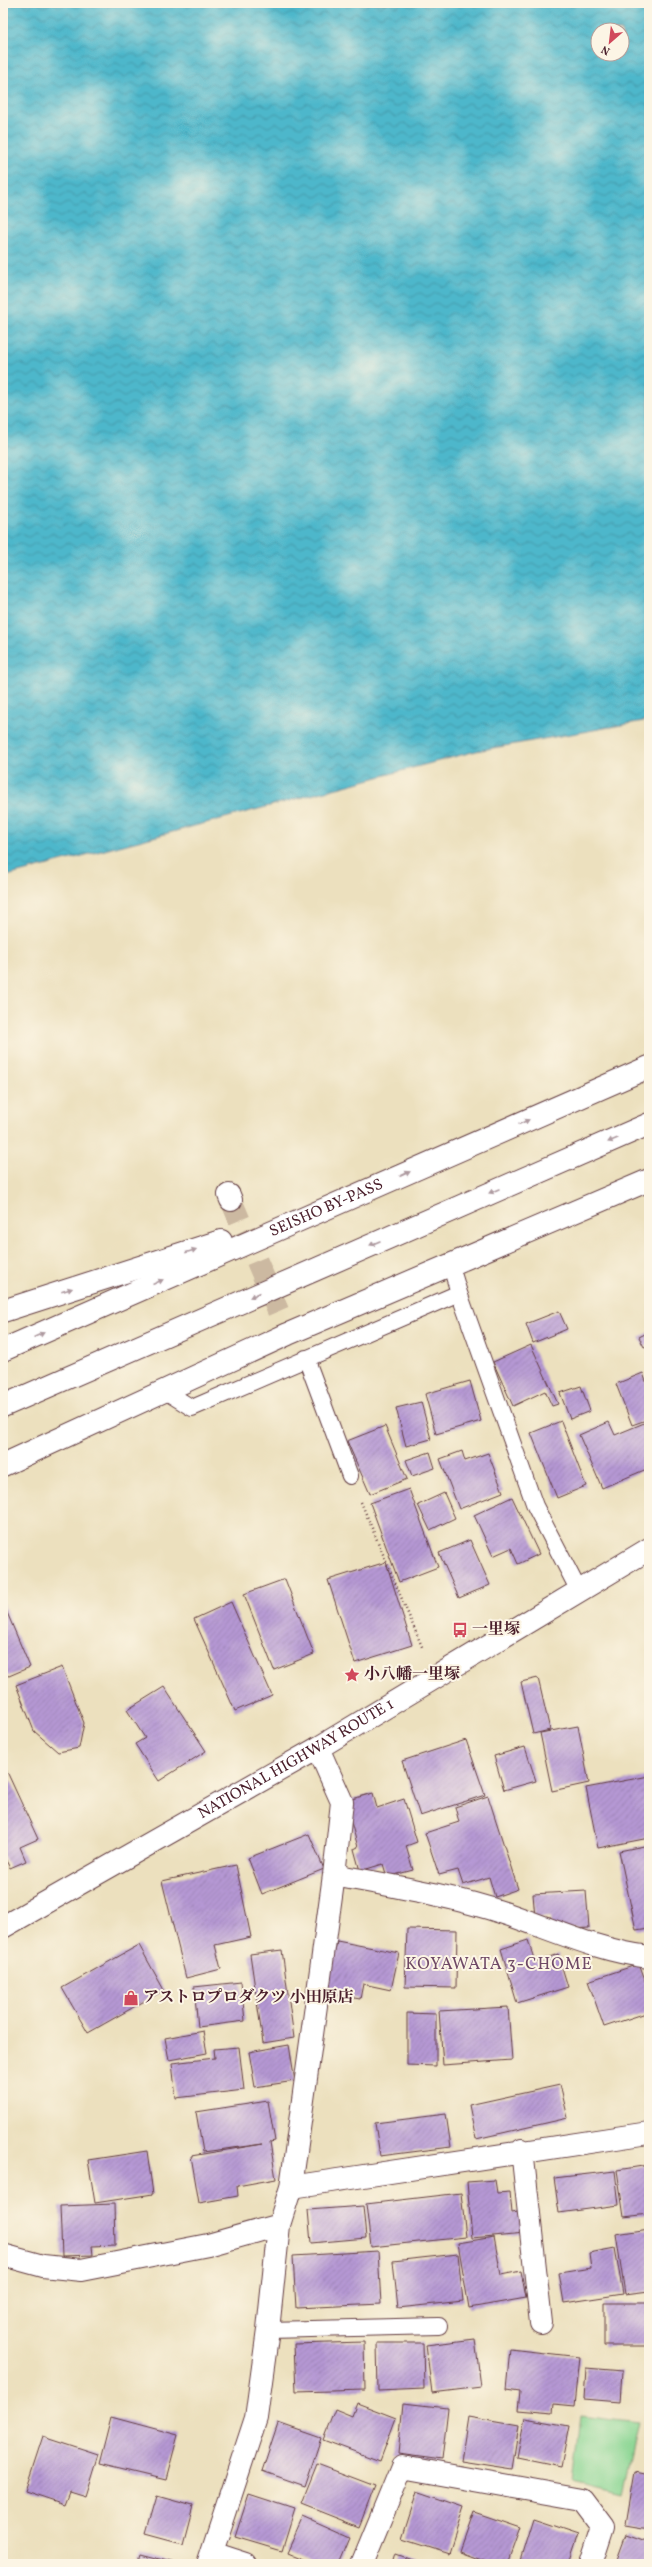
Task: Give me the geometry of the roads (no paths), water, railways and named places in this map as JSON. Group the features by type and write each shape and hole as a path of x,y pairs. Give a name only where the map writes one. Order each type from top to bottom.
{"main road":[{"name":"SEISHO BY-PASS","path":"3,1350 649,1067"},
{"path":"3,1406 649,1124"},
{"path":"3,1466 166,1391 285,1326 450,1263 649,1180"},
{"path":"3,1311 335,1204"},
{"name":"NATIONAL HIGHWAY ROUTE 1","path":"3,1927 318,1748 649,1549"},
{"path":"246,2564 210,2559 256,2418 268,2330 279,2225 291,2187 334,1875 342,1802 318,1748"},
{"path":"334,1875 442,1894 507,1914 587,1943 629,1955 649,1957"},
{"path":"291,2187 522,2150 649,2133"},
{"path":"522,2150 541,2323"},
{"path":"3,2255 43,2266 80,2270 208,2245 279,2225"},
{"path":"362,2564 402,2467 582,2500 603,2527 591,2564"}],"lane":[{"path":"450,1263 459,1293 535,1506 579,1591"},
{"path":"166,1391 192,1408 459,1293"},
{"path":"306,1358 350,1476"},
{"path":"268,2330 439,2326"}],"water":[{"path":"3,3 649,3 649,720 476,751 3,877"}],"tunnel":[{"path":"231,1200 281,1318"}],"place":[{"name":"一里塚","path":"460,1630"},
{"name":"小八幡一里塚","path":"352,1675"},
{"name":"アストロプロダクツ 小田原店","path":"131,1998"}],"district":[{"name":"KOYAWATA 3-CHOME","path":"499,1964"}]}
